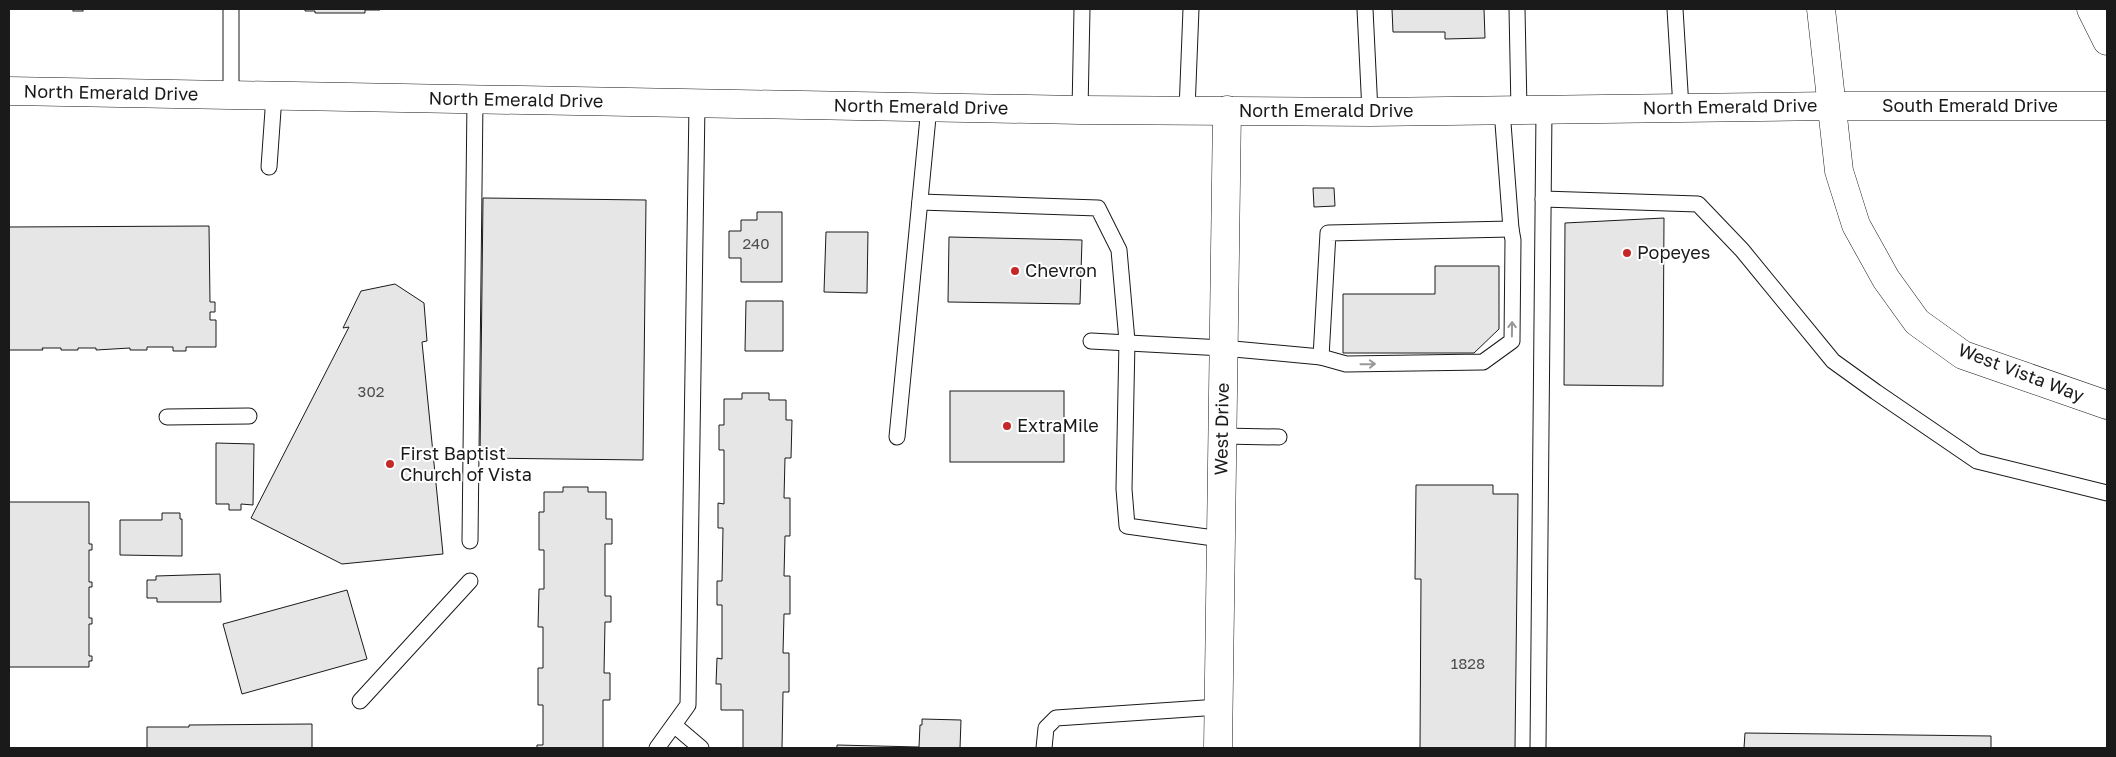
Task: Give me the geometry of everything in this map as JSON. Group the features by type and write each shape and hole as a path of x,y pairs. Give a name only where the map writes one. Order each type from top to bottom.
{"main road":[{"name":"West Vista Way","path":"1822,9 1839,171 1856,225 1886,279 1917,322 1963,355 2107,405"},
{"path":"2091,9 2107,41"},
{"name":"North Emerald Drive","path":"9,91 1080,110 1370,112 1832,106"},
{"name":"South Emerald Drive","path":"1832,106 2107,106"},
{"name":"West Drive","path":"1218,748 1227,110"}],"lane":[{"path":"231,9 231,96"},
{"path":"1080,110 1082,9"},
{"path":"1187,110 1191,9"},
{"path":"1365,9 1370,112"},
{"path":"1091,341 1223,348 1321,357 1346,364 1483,362 1512,341 1513,240 1511,229 1522,110 1516,9"},
{"path":"1675,9 1680,108"},
{"path":"269,167 274,96"},
{"path":"470,542 475,100"},
{"path":"657,748 688,705 697,104"},
{"path":"897,438 928,107"},
{"path":"1522,110 1543,199 1538,748"},
{"path":"1543,199 1698,204 1742,250 1833,361 1876,392 1977,461 2107,494"},
{"path":"920,202 1098,208 1119,250 1126,342 1124,490 1126,526 1221,539"},
{"path":"1321,357 1328,233 1511,229"},
{"path":"167,417 249,416"},
{"path":"1222,436 1279,438"},
{"path":"360,701 470,581"},
{"path":"1044,748 1046,728 1056,718 1219,706"},
{"path":"674,726 701,748"}],"building":[{"path":"73,9 83,9 83,11 73,11"},
{"path":"305,9 380,10 365,10 365,13 315,13 315,11 305,11"},
{"path":"1392,9 1484,9 1485,38 1445,39 1445,32 1393,32"},
{"path":"1313,188 1334,188 1335,206 1314,207"},
{"path":"483,198 646,200 643,460 480,458"},
{"path":"757,212 782,212 782,282 741,282 741,258 729,258 729,231 741,231 741,220 757,220"},
{"path":"1664,218 1663,386 1564,385 1565,223"},
{"path":"209,226 210,302 215,302 215,312 210,312 210,320 216,320 216,347 186,347 186,351 173,351 173,347 147,347 147,350 130,350 130,348 96,350 96,348 78,348 78,350 61,350 61,348 42,348 43,350 9,350 9,227"},
{"path":"826,232 868,232 867,293 824,292"},
{"name":"Chevron","path":"949,237 1082,240 1080,304 948,302"},
{"path":"1435,266 1499,266 1499,329 1474,353 1343,353 1343,294 1435,294"},
{"path":"395,284 424,303 427,341 422,342 443,554 342,564 251,518 349,327 343,328 361,291"},
{"path":"746,301 783,301 783,351 745,351"},
{"name":"ExtraMile","path":"950,391 1064,391 1064,462 950,462"},
{"path":"742,393 769,393 769,400 786,400 786,420 792,420 791,458 785,458 784,498 790,498 790,536 785,536 784,576 790,576 790,614 784,614 783,653 789,653 789,692 783,692 782,748 743,748 743,710 721,710 721,684 716,684 717,658 722,659 722,605 717,605 717,581 722,581 723,528 718,528 718,503 724,504 724,450 719,450 719,425 724,425 724,399 742,399"},
{"path":"216,443 254,444 253,505 241,504 241,510 229,510 229,504 216,504"},
{"path":"1416,485 1493,485 1493,494 1518,494 1515,748 1420,748 1421,579 1415,579"},
{"path":"563,487 588,487 588,492 606,492 606,519 612,519 612,544 605,544 605,596 611,596 611,622 605,622 604,673 610,673 610,700 603,700 603,748 537,748 537,745 543,745 543,705 538,705 538,668 543,668 543,627 538,627 539,589 544,589 544,550 539,550 539,512 544,512 544,492 563,492"},
{"path":"9,502 89,502 89,544 92,544 92,550 89,550 89,582 92,582 92,587 89,587 89,618 92,618 92,624 89,624 89,656 92,656 92,661 89,661 89,667 9,667"},
{"path":"162,513 180,513 180,519 182,519 182,556 120,555 120,520 162,520"},
{"path":"220,574 221,602 157,602 157,598 147,598 147,580 156,580 156,576"},
{"path":"347,590 367,659 242,694 223,624"},
{"path":"922,719 961,720 960,748 837,748 837,745 919,747"},
{"path":"312,724 312,748 147,748 147,727"},
{"path":"1745,733 1991,736 1991,748 1744,748"}],"place":[{"name":"Popeyes","path":"1627,253"},
{"name":"Chevron","path":"1015,271"},
{"name":"ExtraMile","path":"1007,426"},
{"name":"First Baptist Church of Vista","path":"390,464"}]}
